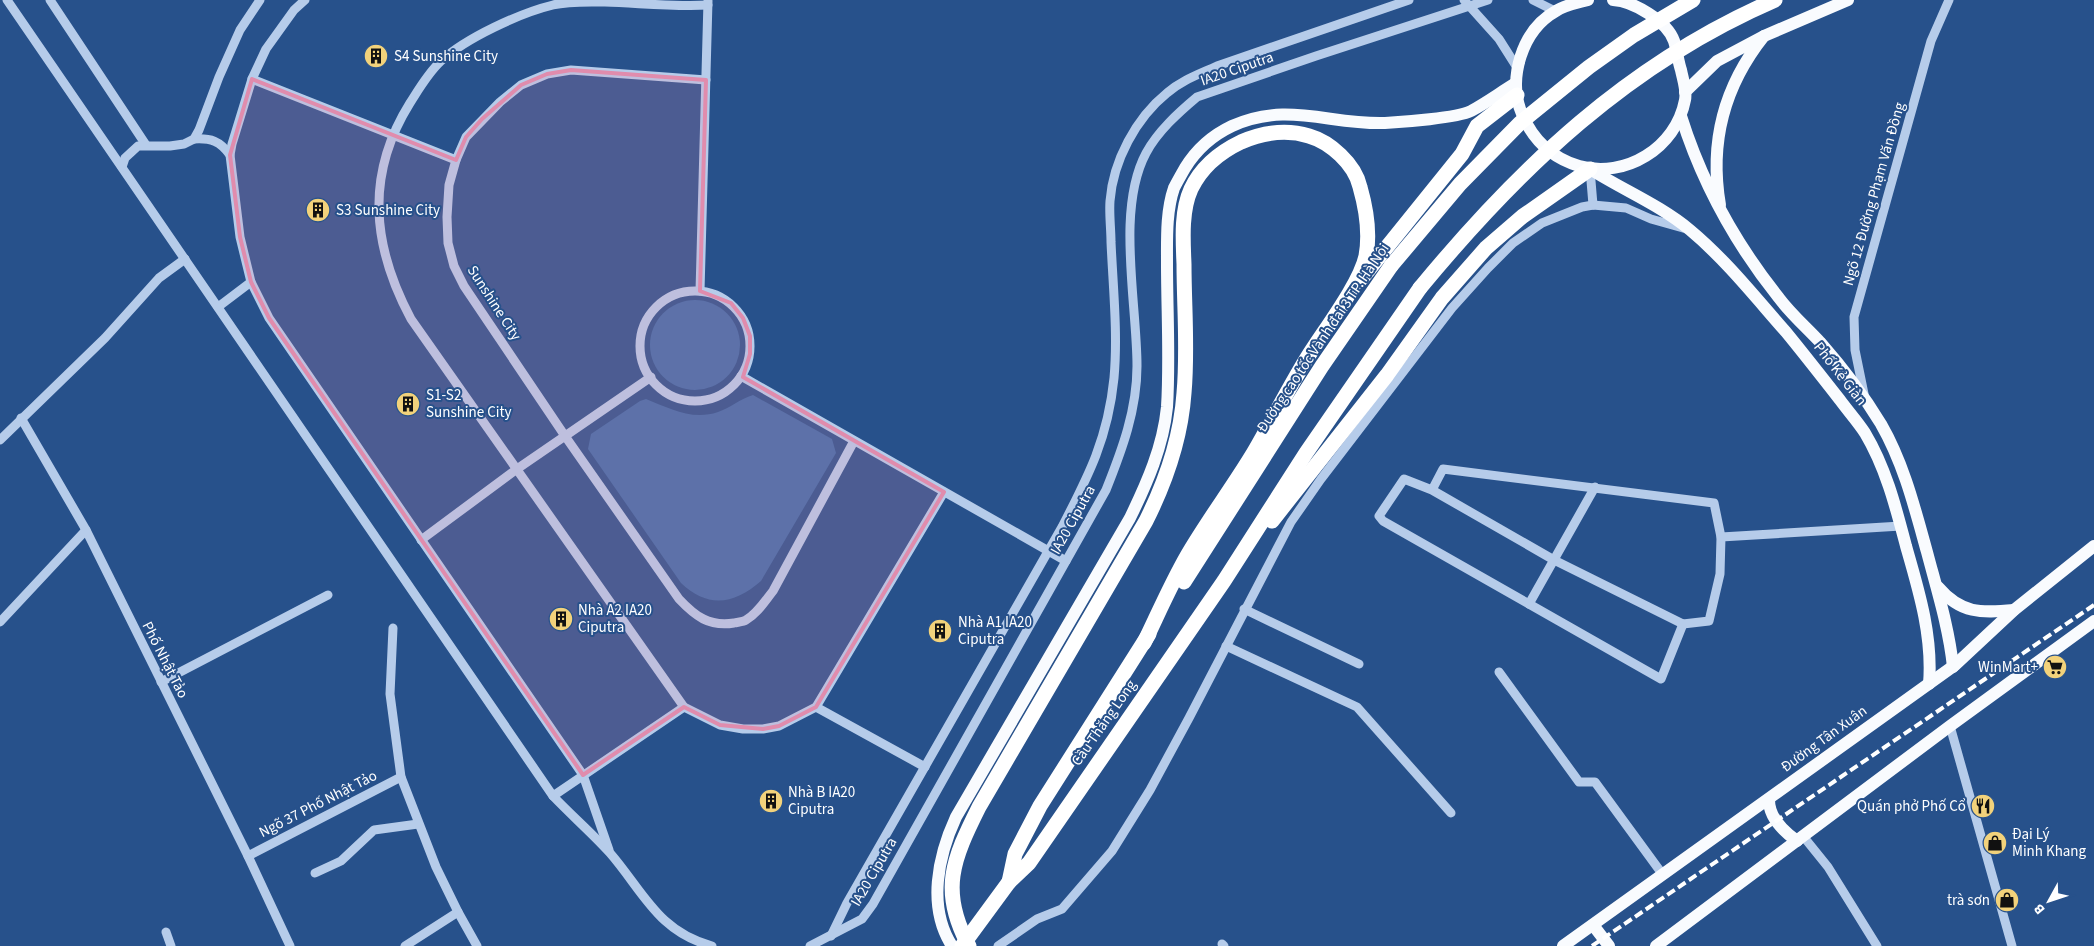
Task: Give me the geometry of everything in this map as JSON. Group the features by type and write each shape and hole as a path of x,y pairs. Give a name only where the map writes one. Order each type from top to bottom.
{"highway":[{"name":"Đường cao tốc Vành đai 3 TP. Hà Nội","path":"1144,643 1322,366 1391,266 1460,184 1520,123 1588,67 1634,35 1692,0"},
{"path":"1224,581 1306,453 1420,288 1466,232 1524,172 1564,135 1610,97 1652,68 1725,24 1775,0"},
{"path":"1341,304 1462,154 1477,126 1516,89"},
{"path":"969,946 960,929 951,889 954,865 965,835 979,807 1146,521 1165,481 1178,432 1184,395 1186,358 1183,245 1185,213 1190,192 1200,173 1219,155 1238,143 1258,136 1286,131 1316,138 1330,147 1349,164 1359,182 1365,205 1366,256 1358,276 1306,360 1254,452 1187,557 1144,643"},
{"path":"1224,581 1387,375 1442,298 1480,255 1523,216 1590,169"},
{"name":"Cầu Thăng Long","path":"962,946 1009,882 1029,864 1224,581"},
{"name":"Cầu Thăng Long","path":"1009,882 1016,854 1040,806 1144,643"}],"main road":[{"path":"1588,0 1555,11 1530,36 1523,50 1518,69 1516,89 1519,107 1529,130 1545,149 1566,162 1590,169 1619,168 1645,158 1666,140 1681,116 1686,99 1674,39 1658,21 1639,8 1613,0"},
{"path":"1686,92 1717,61 1764,36 1848,0"},
{"path":"1722,215 1716,162 1720,128 1727,98 1745,61 1764,36"},
{"path":"952,946 941,920 938,900 938,876 946,838 956,817 1130,518 1148,481 1156,457 1166,410 1168,374 1168,218 1174,189 1186,166 1202,146 1223,130 1248,119 1271,114 1305,115 1384,123 1448,116 1470,112 1516,89"},
{"name":"Phố Kẻ Giàn","path":"1681,116 1697,165 1722,215 1744,251 1780,299 1821,344 1865,400 1890,442 1904,475 1936,585 1951,644 1953,667"},
{"name":"Phố Kẻ Giàn","path":"1590,169 1622,189 1645,200 1688,229 1710,248 1746,285 1824,379 1864,432 1877,456 1896,506 1926,627 1930,666 1929,684"},
{"path":"1824,379 1839,367"},
{"name":"Đường Tân Xuân","path":"1563,946 1953,667 2014,610 2093,547"},
{"path":"1936,585 1948,600 1968,610 1987,612 2014,610"},
{"path":"1656,946 2094,620"},
{"path":"1769,800 1772,815 1779,825 1787,834 1800,838"},
{"path":"1593,925 1608,946"}],"street":[{"path":"7,0 553,796 610,853 651,907 679,934 712,946"},
{"path":"50,0 146,145"},
{"path":"194,139 240,30 260,0"},
{"path":"305,0 294,10 266,49 252,78 232,144 230,155 240,237 251,282 269,318 583,775 610,853"},
{"name":"IA20 Ciputra","path":"831,936 847,903 1048,551 1091,470 1103,437 1115,356 1110,200 1115,172 1136,128 1167,93 1188,79 1217,66 1409,0"},
{"name":"IA20 Ciputra","path":"831,936 862,919 873,904 1106,490 1120,457 1130,422 1137,367 1130,230 1132,202 1137,176 1146,152 1163,129 1181,110 1197,98 1466,3 1488,0"},
{"path":"1533,0 1555,11"},
{"name":"Ngõ 12 Đường Phạm Văn Đồng","path":"1865,400 1855,350 1854,317 1931,41 1949,0"},
{"path":"700,291 708,2 588,2 554,4 525,14 489,31 441,60 422,83 393,135 383,160 379,197 380,228 387,260 399,296 411,319 684,707 720,725 743,729 763,729 779,726 816,707 944,492"},
{"path":"1466,3 1499,39 1518,69"},
{"name":"Sunshine City","path":"706,80 571,70 547,74 521,85 494,108 466,137 456,160 449,185 446,217 448,243 454,266 464,286 565,436 679,599 693,613 710,622 724,625 745,621 762,606 773,591 854,440"},
{"path":"252,78 456,160"},
{"path":"122,167 131,152 138,146 170,146 184,144 194,139 213,139 223,145 230,155"},
{"path":"1590,169 1593,205"},
{"path":"998,946 1037,919 1062,908 1112,851 1150,790 1244,609 1296,514 1452,308 1488,268 1514,243 1542,223 1582,207 1593,205 1626,208 1651,219 1688,229"},
{"path":"0,440 105,338 160,278 185,259"},
{"path":"218,307 251,282"},
{"path":"700,291 715,294 731,303 743,318 750,336 750,354 741,376 734,386 719,396 702,401 684,400 668,393 651,377 645,367 640,350 642,332 649,316 661,302 678,293 700,291"},
{"path":"741,376 1066,561"},
{"path":"421,540 517,469 651,377"},
{"name":"Phố Nhật Tảo","path":"22,418 86,530 248,856 290,946"},
{"path":"1432,490 1443,469 1595,487 1714,504 1721,537 1720,574 1709,621 1683,624 1554,560 1432,490 1404,479 1379,516 1383,521 1661,679 1683,624"},
{"path":"1529,604 1595,487"},
{"path":"1721,537 1901,526"},
{"path":"0,622 86,530"},
{"path":"161,682 328,595"},
{"path":"1244,609 1359,664"},
{"path":"393,628 390,694 401,777 436,867 458,912 478,946"},
{"path":"1226,646 1357,707 1451,813"},
{"path":"1499,672 1579,782 1595,782 1663,875"},
{"path":"553,796 684,707"},
{"path":"816,707 925,768"},
{"path":"1950,726 2012,946"},
{"name":"Ngõ 37 Phố Nhật Tảo","path":"248,856 401,777"},
{"path":"316,873 341,861 374,830 418,824"},
{"path":"1800,838 1828,866 1877,946"},
{"path":"405,946 458,912"},
{"path":"166,932 172,946"},
{"path":"810,946 831,936"}],"highlighted area":[{"path":"571,70 706,80 700,291 731,303 743,318 750,336 750,354 743,377 944,492 816,707 779,726 763,729 720,725 684,707 583,775 269,318 251,282 240,237 230,155 252,79 456,160 466,137 482,119 521,85 547,74"}],"shaded area":[{"path":"695,300 712,303 727,313 737,328 740,345 737,362 727,377 712,387 695,390 678,387 663,377 653,362 650,345 653,328 663,313 678,303"},
{"path":"753,395 832,439 836,453 761,581 741,595 731,599 711,600 701,597 681,583 588,449 591,434 640,401 646,399 681,412 699,415 718,412"}],"railway":[{"path":"1592,946 2094,605"}],"place":[{"name":"S4 Sunshine City","path":"376,56"},
{"name":"S3 Sunshine City","path":"318,210"},
{"name":"S1-S2 Sunshine City","path":"408,404"},
{"name":"Nhà A2 IA20 Ciputra","path":"561,619"},
{"name":"Nhà A1 IA20 Ciputra","path":"940,631"},
{"name":"WinMart+","path":"2055,667"},
{"name":"Nhà B IA20 Ciputra","path":"771,801"},
{"name":"Quán phở Phố Cổ","path":"1983,806"},
{"name":"Đại Lý Minh Khang","path":"1995,843"},
{"name":"trà sơn","path":"2007,900"}]}
